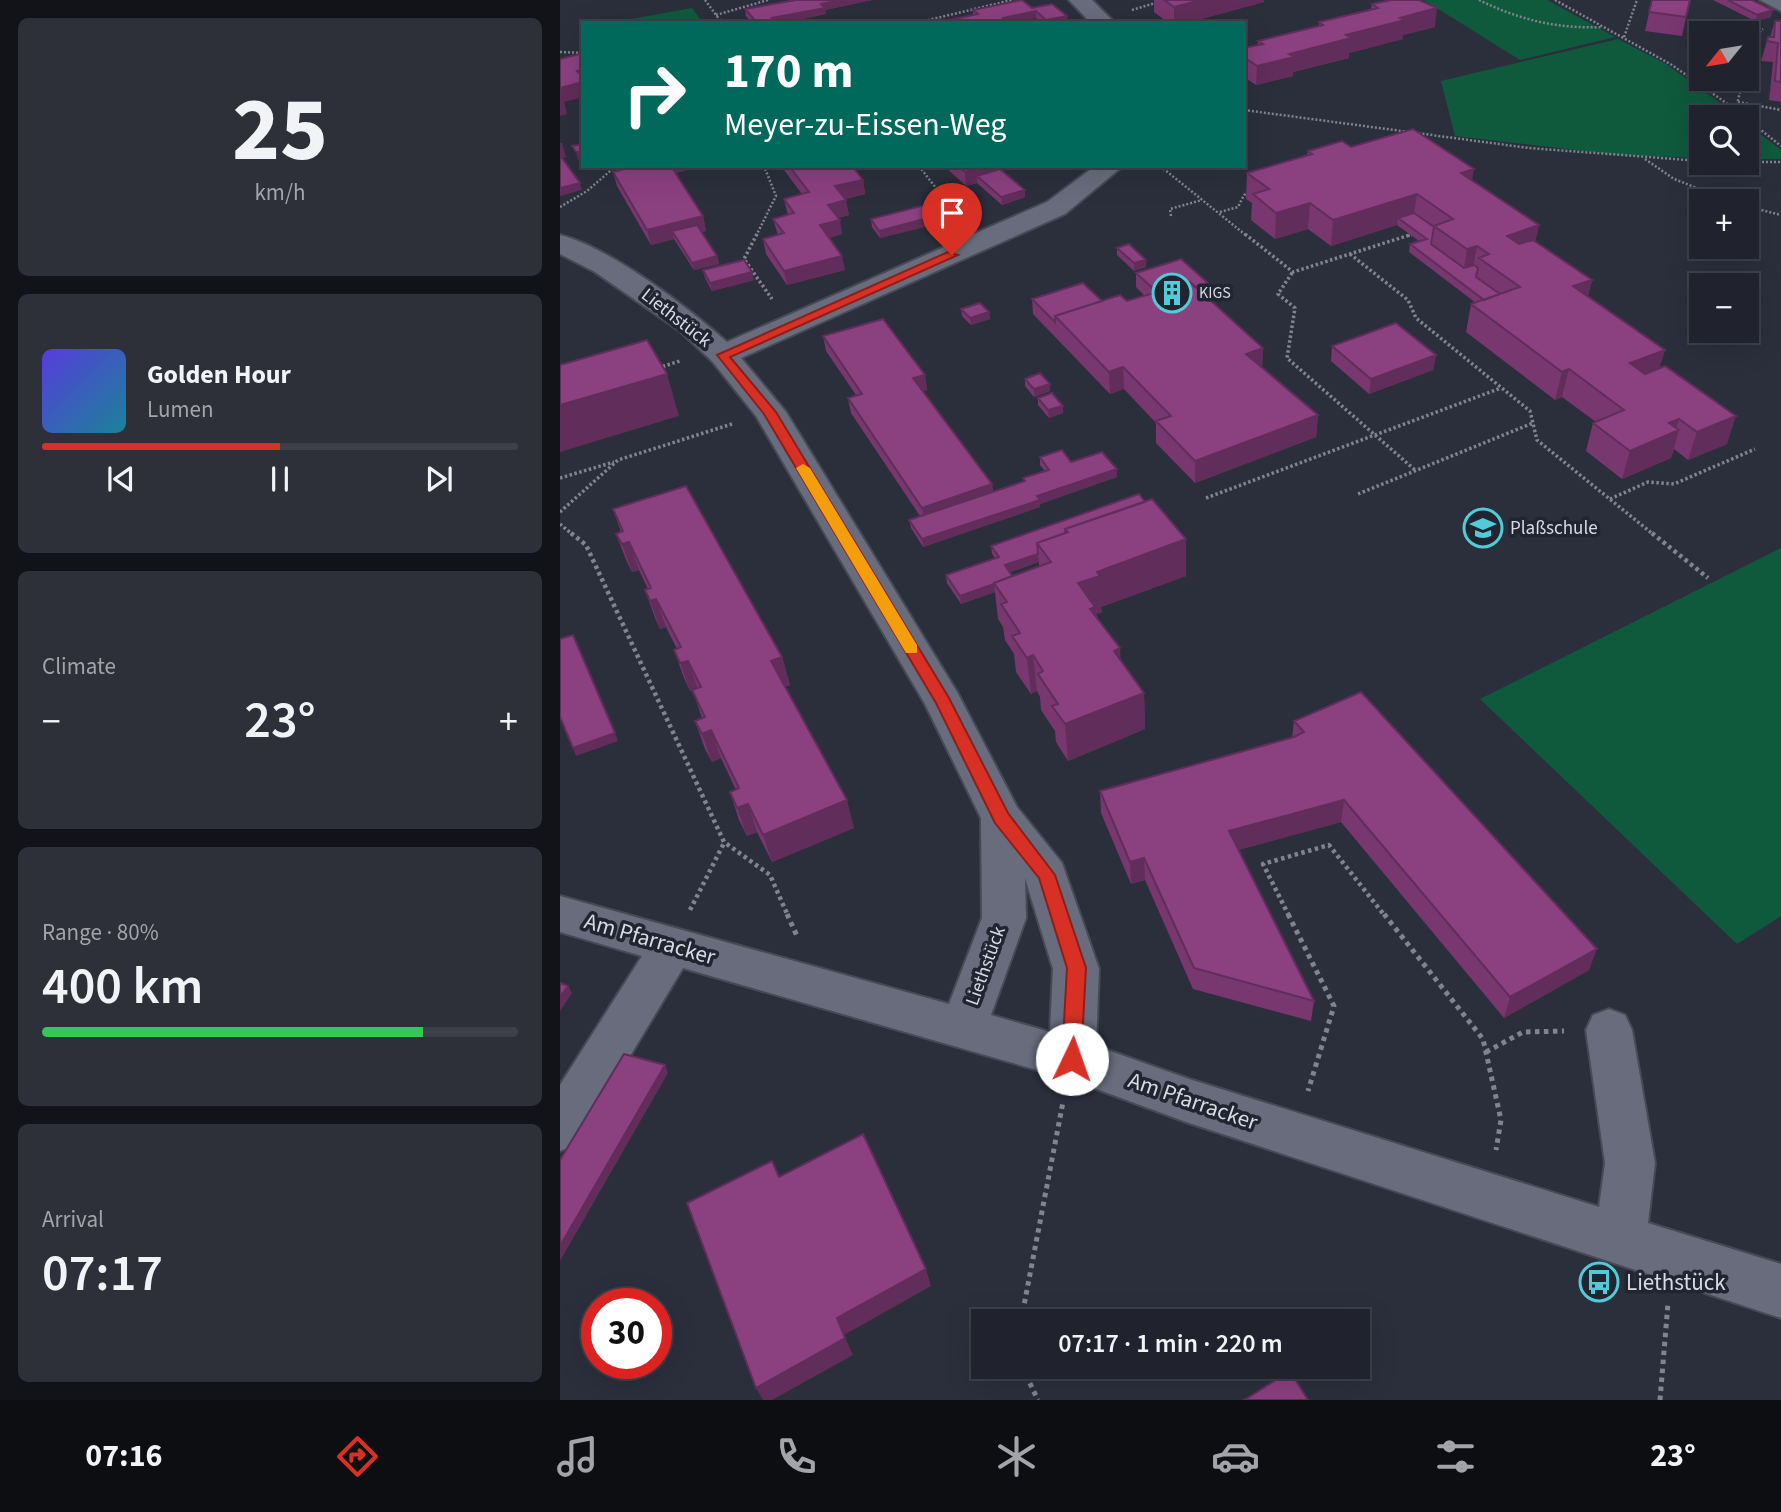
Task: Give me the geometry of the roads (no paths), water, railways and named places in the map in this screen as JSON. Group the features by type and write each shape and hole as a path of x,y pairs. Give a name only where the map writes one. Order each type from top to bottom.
{"street":[{"path":"1080,0 1102,21"},
{"path":"1771,0 1781,5"},
{"path":"723,355 1056,208 1108,168"},
{"name":"Liethstück","path":"560,243 605,265 690,325 723,355 770,412 943,702 1002,818 1046,875 1076,968 1072,1059"},
{"name":"Liethstück","path":"962,1030 1004,918 1002,818"},
{"name":"Am Pfarracker","path":"560,914 1072,1059 1294,1135 1781,1291"},
{"path":"560,1128 673,945"},
{"path":"1609,1030 1630,1163 1620,1239"}],"place":[{"name":"KIGS","path":"1172,293"},
{"name":"Plaßschule","path":"1483,528"},
{"name":"Liethstück","path":"1599,1282"}]}
